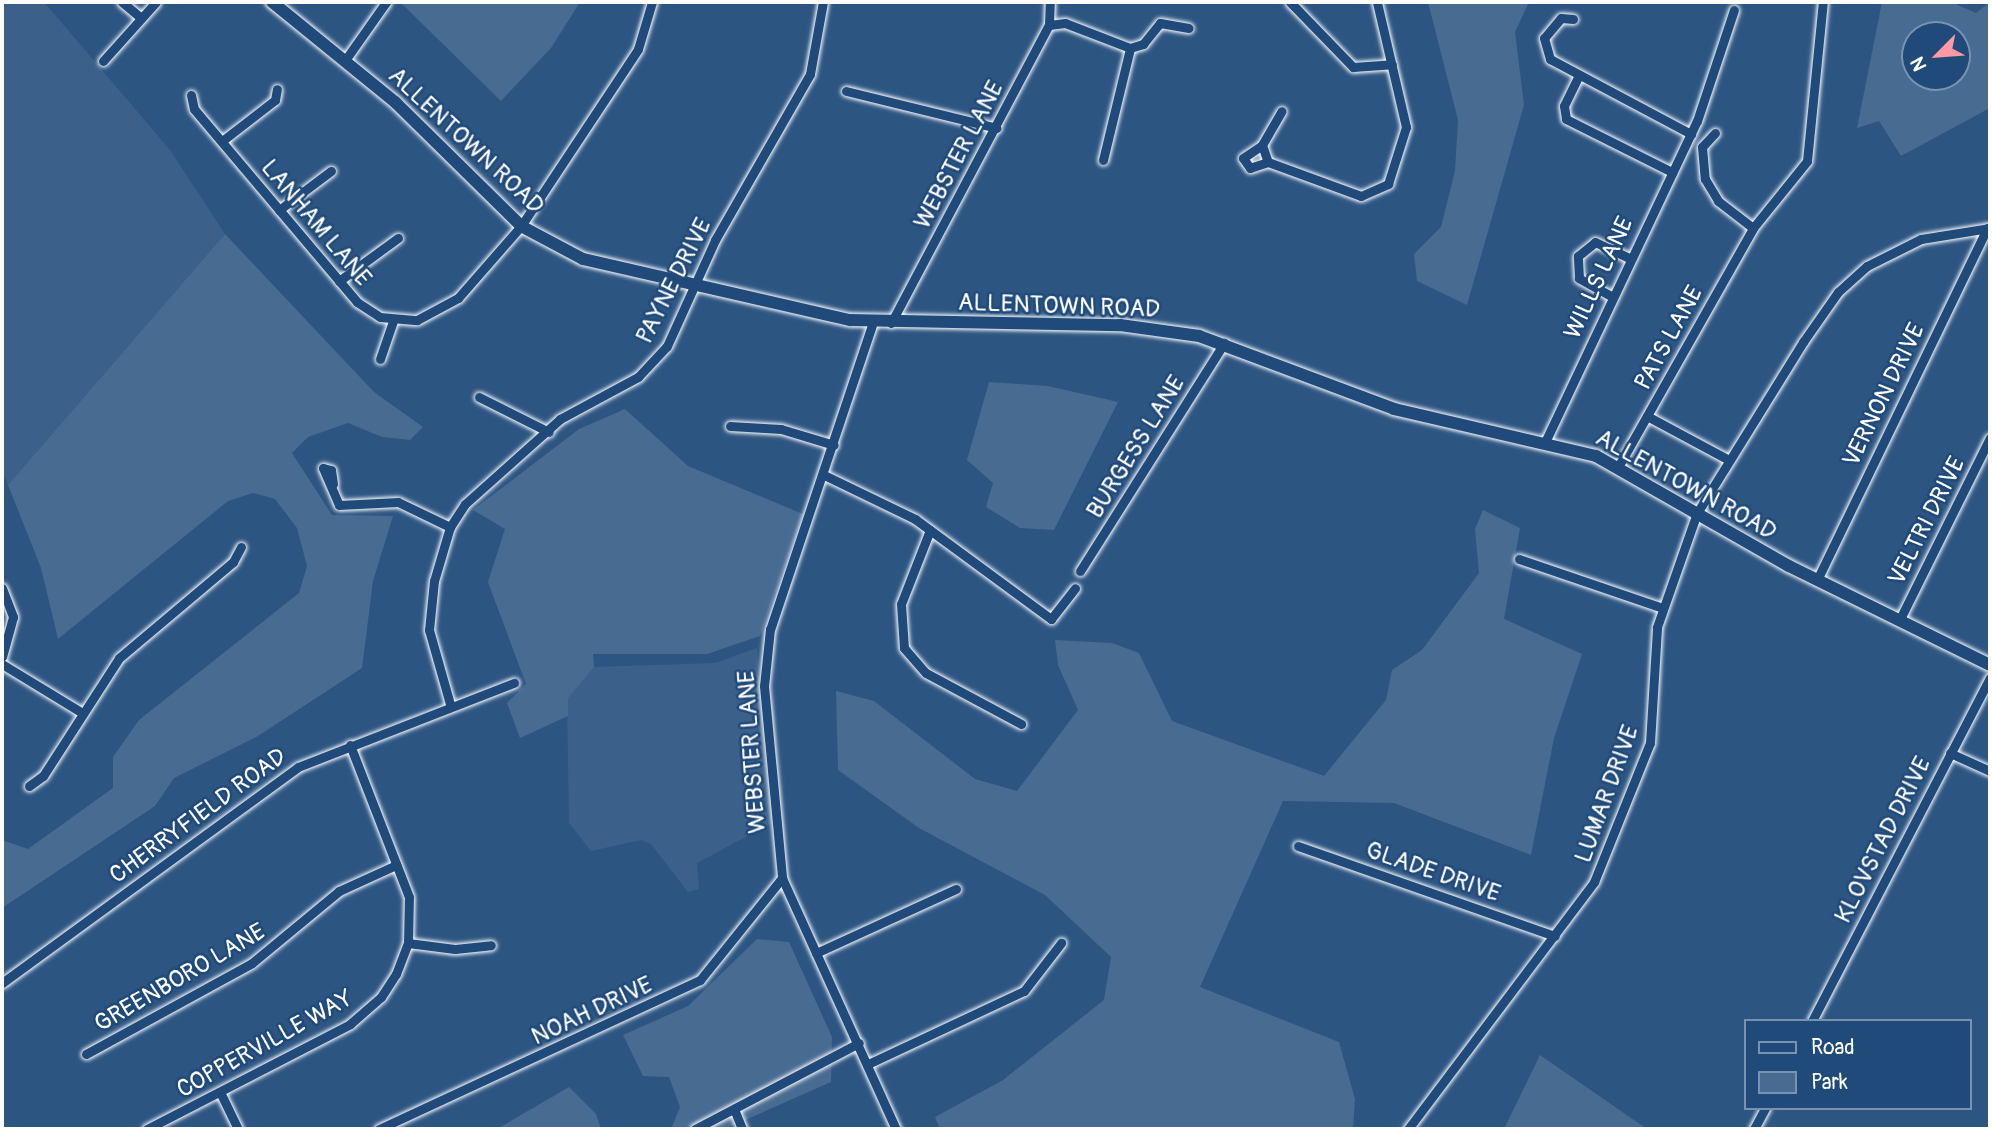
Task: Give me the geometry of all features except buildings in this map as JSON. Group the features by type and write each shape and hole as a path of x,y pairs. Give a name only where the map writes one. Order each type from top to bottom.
{"main road":[{"name":"ALLENTOWN ROAD","path":"272,2 346,59 521,226 583,259 692,287 873,322 1120,325 1224,343 1404,412 1546,440 1618,467 1817,580 1990,665"}],"street":[{"path":"122,2 141,18"},
{"path":"103,61 156,2"},
{"path":"346,59 386,2"},
{"path":"380,359 393,321 442,311 521,226 638,49 652,2"},
{"name":"PAYNE DRIVE","path":"450,704 429,630 433,581 450,527 465,505 549,432 651,365 673,335 692,287 810,74 823,2"},
{"name":"WEBSTER LANE","path":"891,323 1049,25 1050,2"},
{"path":"1290,2 1348,64 1364,70 1392,64"},
{"path":"1282,111 1262,145 1243,160 1250,168 1268,162 1361,196 1384,189 1405,134 1377,2"},
{"name":"PATS LANE","path":"1618,467 1753,228 1810,154 1810,81 1823,2"},
{"name":"WILLS LANE","path":"1546,440 1629,258 1691,134 1734,10"},
{"path":"1573,19 1557,21 1542,46 1550,60 1691,134"},
{"path":"1049,25 1065,23 1130,48 1143,44 1160,23 1189,28"},
{"path":"1104,160 1130,48"},
{"path":"1579,75 1563,112 1566,119 1672,172"},
{"path":"222,141 275,100 277,89"},
{"path":"846,91 996,128"},
{"name":"LANHAM LANE","path":"191,95 222,141 339,281 367,310 393,321"},
{"path":"1714,133 1702,147 1705,179 1718,201 1753,228"},
{"path":"1262,145 1268,162"},
{"path":"279,210 331,171"},
{"name":"LUMAR DRIVE","path":"1408,1129 1594,882 1650,743 1653,653 1663,608 1697,513 1729,460 1846,284 1910,243 1989,228"},
{"name":"VERNON DRIVE","path":"1817,580 1989,228"},
{"path":"339,281 398,238"},
{"path":"1611,296 1581,281 1578,256 1595,242 1629,258"},
{"name":"WEBSTER LANE","path":"873,322 764,663 782,878 896,1129"},
{"name":"BURGESS LANE","path":"1080,571 1224,343"},
{"path":"479,397 549,432"},
{"path":"1647,416 1729,460"},
{"path":"730,426 782,429 834,445"},
{"name":"VELTRI DRIVE","path":"1899,621 1990,438"},
{"path":"330,457 331,470 321,472 333,484 339,505 398,502 450,527"},
{"path":"824,475 880,498 930,530 1051,619 1075,588"},
{"path":"930,530 901,604 904,648 926,673 1021,724"},
{"path":"29,786 43,776 119,658 233,562 242,547"},
{"path":"1518,559 1663,608"},
{"path":"2,588 13,617 2,657"},
{"path":"2,664 82,712"},
{"name":"KLOVSTAD DRIVE","path":"1813,1019 1990,678"},
{"name":"CHERRYFIELD ROAD","path":"2,983 270,785 350,744 450,704 513,683"},
{"name":"COPPERVILLE WAY","path":"147,1129 361,1017 387,989 408,943 409,897 350,744"},
{"path":"1950,753 1990,771"},
{"name":"GLADE DRIVE","path":"1298,846 1555,936"},
{"name":"GREENBORO LANE","path":"86,1055 252,963 339,891 396,865"},
{"name":"NOAH DRIVE","path":"379,1129 700,980 782,878"},
{"path":"816,953 956,889"},
{"path":"408,943 455,949 491,945"},
{"path":"868,1064 1024,991 1061,943"},
{"path":"695,1129 859,1044"},
{"path":"220,1092 239,1129"},
{"path":"734,1109 742,1129"},
{"path":"1764,1110 1755,1127 1766,1129"}],"shaded area":[{"path":"2,2 44,2 170,150 225,234 8,485 2,471"},
{"path":"757,648 772,823 697,863 699,889 688,892 651,844 641,840 591,851 569,823 567,698 594,667 715,663"}],"green space":[{"path":"400,2 580,2 551,48 501,101"},
{"path":"1428,2 1529,2 1515,32 1524,105 1467,305 1417,281 1414,254 1441,227 1455,171 1458,120"},
{"path":"1882,2 1951,2 1976,13 1990,2 1990,108 1901,156 1879,121 1857,128"},
{"path":"225,234 374,392 423,427 410,440 382,437 348,423 308,437 292,453 332,515 393,516 373,581 362,668 258,736 174,778 155,806 2,908 2,840 28,849 113,788 113,757 139,720 299,593 307,566 297,528 275,499 253,493 228,501 58,639 41,568 8,485"},
{"path":"989,382 1048,386 1118,402 1054,530 1020,528 986,507 993,483 967,460"},
{"path":"625,409 688,466 803,514 760,636 707,654 593,654 594,667 568,698 568,716 520,738 507,703 526,684 488,582 505,529 473,510 579,429"},
{"path":"1483,510 1520,528 1504,619 1582,654 1554,738 1531,855 1394,803 1283,801 1200,987 1339,1042 1355,1099 1353,1129 940,1129 935,1117 1003,1080 1104,1000 1111,957 1045,895 919,828 838,770 836,691 874,701 975,779 1017,791 1078,710 1058,665 1055,640 1112,643 1139,653 1172,721 1324,776 1386,700 1392,670 1422,650 1479,573 1475,529"},
{"path":"757,939 789,942 832,1037 831,1082 725,1129 671,1129 680,1107 669,1077 643,1076 623,1035 688,1006"},
{"path":"1540,1055 1647,1129 1504,1129"},
{"path":"569,1087 596,1114 601,1129 497,1129"}]}
